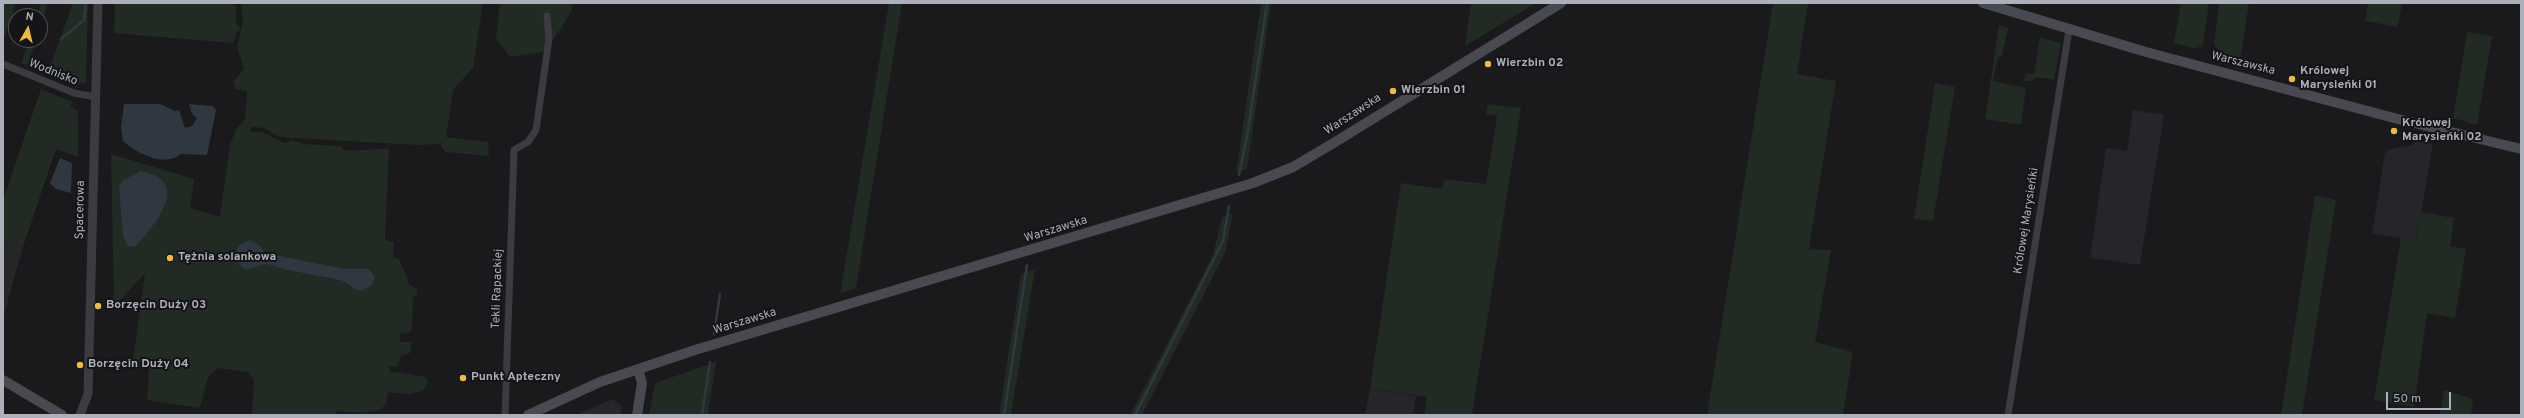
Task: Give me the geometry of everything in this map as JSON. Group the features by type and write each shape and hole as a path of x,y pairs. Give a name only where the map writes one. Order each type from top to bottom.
{"main road":[{"name":"Warszawska","path":"528,415 600,382 638,369 1253,183 1293,167 1561,3"},
{"name":"Warszawska","path":"1983,3 2069,30 2394,118 2521,149"},
{"path":"637,415 642,383 638,369"},
{"path":"3,380 62,415"}],"street":[{"name":"Spacerowa","path":"80,415 88,394 98,3"},
{"name":"Tekli Rapackiej","path":"505,415 514,150 528,142 536,130 549,39 547,16"},
{"name":"Królowej Marysieńki","path":"2008,415 2069,30"},
{"name":"Wodnisko","path":"3,64 74,94 96,97"}],"shaded area":[{"path":"3,3 16,3 14,8 8,8 8,27 3,42"},
{"path":"41,3 48,3 46,8 39,8"},
{"path":"73,3 88,3 86,83 78,84 47,75"},
{"path":"115,3 230,3 236,6 236,22 241,30 237,32 233,43 114,33"},
{"path":"241,3 483,3 473,68 453,90 446,137 488,142 489,156 445,152 440,144 417,145 279,137 264,128 252,127 250,132 262,132 285,143 292,140 303,144 340,146 344,150 389,149 385,240 394,242 393,257 399,259 409,285 417,289 417,294 413,297 412,329 408,333 400,334 400,342 412,342 410,353 401,356 397,366 389,367 391,373 399,372 425,377 428,382 423,391 409,394 388,392 386,403 381,410 362,413 337,411 336,415 252,415 254,380 248,372 218,368 208,377 200,408 147,400 149,369 132,367 145,273 114,307 111,154 194,179 190,208 220,217 230,144 237,128 245,119 247,91 236,89 233,82 244,69 237,47 243,22"},
{"path":"500,3 568,3 574,6 562,27 543,52 510,57 496,38"},
{"path":"889,3 902,3 856,288 840,294"},
{"path":"1261,3 1271,3 1247,169 1236,173"},
{"path":"1471,3 1536,3 1465,46"},
{"path":"1773,3 1808,3 1797,74 1836,81 1809,249 1831,250 1815,342 1853,352 1843,415 1707,415"},
{"path":"2181,3 2209,3 2203,44 2196,49 2174,43"},
{"path":"2219,3 2249,3 2240,61 2222,56 2214,44"},
{"path":"2368,3 2402,3 2398,27 2365,21"},
{"path":"1999,25 2008,28 2002,57 1998,57 1993,81 2026,88 2021,125 1985,119"},
{"path":"2467,32 2492,36 2477,125 2453,118"},
{"path":"2040,37 2061,43 2054,80 2037,77 2032,81 2023,81 2027,73 2034,74"},
{"path":"26,48 33,48 28,65 21,63"},
{"path":"1935,83 1955,87 1933,221 1914,219"},
{"path":"41,89 72,102 67,116 78,120 78,157 56,149 23,247 3,240 3,200"},
{"path":"124,104 160,104 175,111 179,110 185,128 192,126 197,118 192,114 189,104 212,106 216,110 207,155 181,154 167,160 151,157 135,150 123,141 121,127"},
{"path":"1488,104 1521,108 1472,415 1424,415 1427,397 1370,388 1401,183 1442,189 1445,179 1486,184 1497,116 1486,114"},
{"path":"70,106 78,111 78,120 67,116"},
{"path":"2133,110 2164,115 2140,265 2090,258 2106,148 2127,151"},
{"path":"2415,139 2433,144 2416,241 2372,233 2385,153 2390,149 2413,145"},
{"path":"60,158 72,163 71,193 56,189 50,183"},
{"path":"140,171 156,176 164,183 167,193 160,215 153,226 136,246 128,247 123,236 119,187 122,181"},
{"path":"2315,195 2336,200 2302,415 2281,415"},
{"path":"2421,212 2454,218 2450,246 2466,249 2455,318 2427,313 2414,407 2374,400 2401,238 2416,241"},
{"path":"1233,214 1225,253 1142,415 1130,415 1213,255 1222,217"},
{"path":"3,240 23,247 3,318"},
{"path":"249,240 259,245 265,253 344,269 369,269 375,277 372,285 362,291 340,280 283,269 272,265 265,264 246,270 238,262 237,253 238,246"},
{"path":"1035,269 1011,415 999,415 1021,274"},
{"path":"716,362 708,415 649,415 655,383"},
{"path":"1370,388 1416,396 1413,415 1365,415"},
{"path":"2444,390 2473,399 2471,415 2440,415"},
{"path":"613,399 622,406 621,415 576,415"}],"waterway":[{"path":"61,39 84,20 86,3"},
{"path":"1239,175 1248,131 1267,3"},
{"path":"1135,415 1223,241 1229,206"},
{"path":"1004,415 1027,265"},
{"path":"714,334 720,294"},
{"path":"702,415 710,362"}],"place":[{"name":"Wierzbin 02","path":"1488,64"},
{"name":"Królowej Marysieńki 01","path":"2292,79"},
{"name":"Wierzbin 01","path":"1393,91"},
{"name":"Królowej Marysieńki 02","path":"2394,131"},
{"name":"Tężnia solankowa","path":"170,258"},
{"name":"Borzęcin Duży 03","path":"98,306"},
{"name":"Borzęcin Duży 04","path":"80,365"},
{"name":"Punkt Apteczny","path":"463,378"}]}
